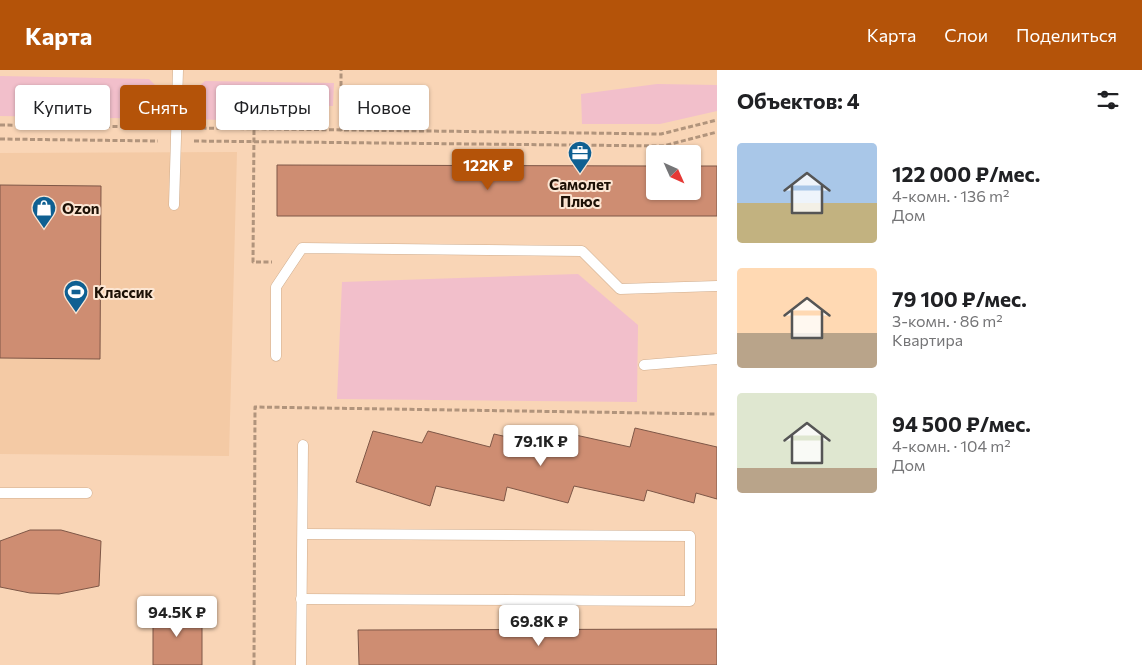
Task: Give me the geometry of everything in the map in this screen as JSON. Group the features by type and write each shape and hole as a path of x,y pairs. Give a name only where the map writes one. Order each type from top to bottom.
{"lane":[{"path":"178,70 178,85"},
{"path":"174,205 177,130"},
{"path":"276,356 276,287 302,248 582,252 620,289 717,286"},
{"path":"644,365 717,359"},
{"path":"301,665 302,445"},
{"path":"0,493 88,493"},
{"path":"301,599 690,601 690,536 303,534"}],"path":[{"path":"341,70 341,131"},
{"path":"293,262 253,262 254,130 661,134 717,120"},
{"path":"0,125 120,126"},
{"path":"0,139 663,146 717,132"},
{"path":"254,665 255,407 717,414"}],"shaded area":[{"path":"0,76 149,79 155,85 120,85 120,118 110,118 110,85 15,85 15,116 0,116"},
{"path":"205,81 334,83 333,106 329,106 329,85 216,85 216,120 206,120 206,85 200,85"},
{"path":"657,84 717,85 717,111 660,124 582,124 581,94"},
{"path":"237,152 229,456 0,454 0,153"},
{"path":"578,274 638,325 637,402 337,399 342,282"}],"building":[{"path":"277,165 646,166 646,200 701,200 701,166 717,166 717,216 277,216"},
{"path":"0,185 101,186 100,359 0,358"},
{"path":"635,428 717,447 717,499 696,493 694,503 647,490 644,501 574,486 568,503 507,487 504,501 436,486 430,506 356,482 373,431 422,443 428,431 490,447 494,434 556,448 562,432 630,447"},
{"path":"30,530 61,530 101,541 99,586 59,594 30,593 0,587 0,541"},
{"path":"153,610 202,611 202,665 153,665"},
{"path":"717,629 717,665 359,665 358,630"}],"place":[{"name":"Самолет Плюс","path":"580,174"},
{"name":"Ozon","path":"44,229"},
{"name":"Классик","path":"76,313"}]}
